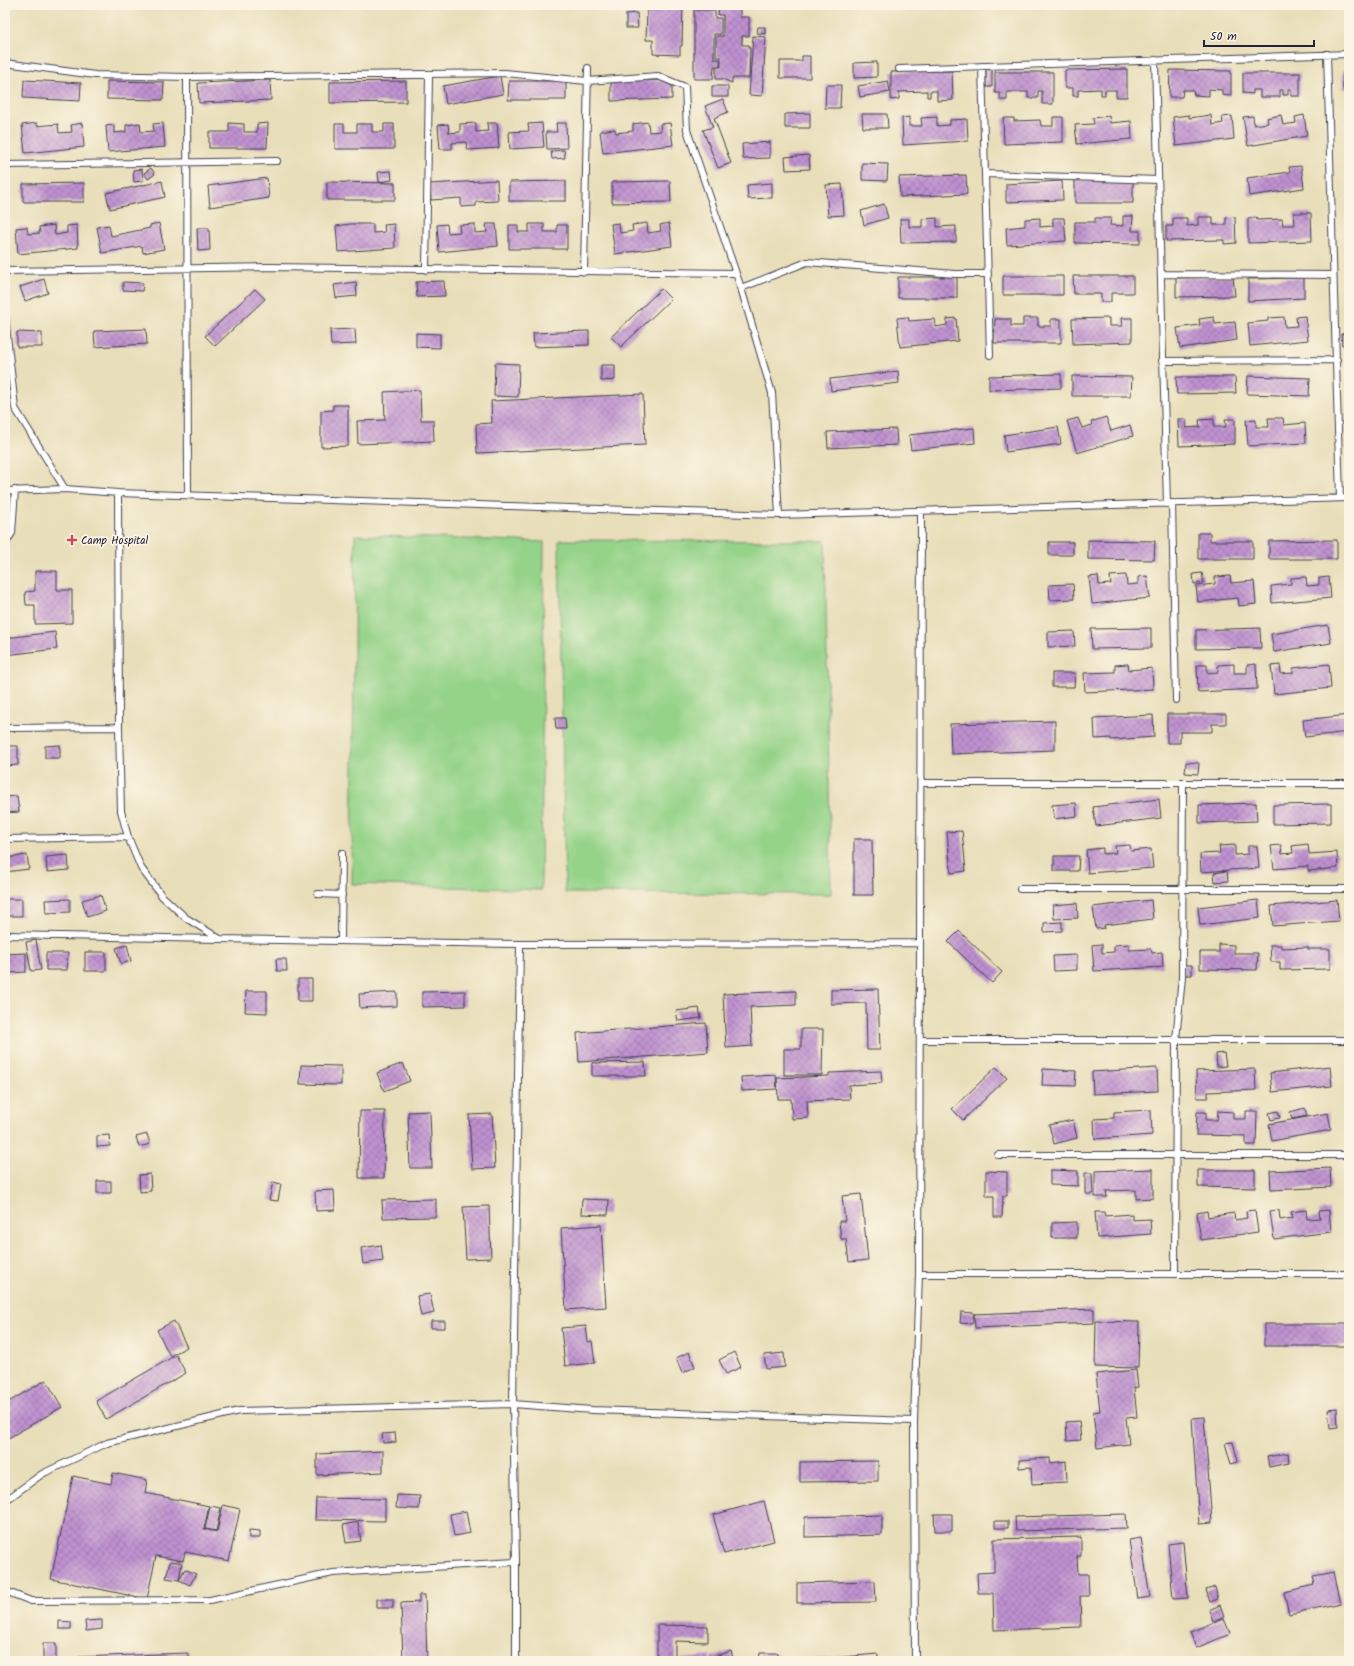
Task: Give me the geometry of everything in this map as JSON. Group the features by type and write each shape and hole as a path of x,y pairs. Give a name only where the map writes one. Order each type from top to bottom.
{"lane":[{"path":"1327,54 1340,498"},
{"path":"899,68 1349,54"},
{"path":"1154,60 1161,274 1162,362 1170,503 1176,700"},
{"path":"5,63 95,75 188,77 505,73 587,81 658,76 685,87 687,130 741,288 772,393 779,515"},
{"path":"982,66 990,355"},
{"path":"584,272 588,68"},
{"path":"426,270 428,75"},
{"path":"188,77 188,494"},
{"path":"5,166 277,161"},
{"path":"985,174 1158,180"},
{"path":"741,288 807,262 955,274 988,274"},
{"path":"5,271 270,267 735,273"},
{"path":"1161,274 1333,275"},
{"path":"5,316 15,408 65,489"},
{"path":"1162,362 1337,360"},
{"path":"5,491 65,489 118,493 188,494 779,515 1349,498"},
{"path":"5,544 12,533 15,490"},
{"path":"118,493 119,727 121,811 128,837 141,868 162,896 186,918 220,939"},
{"path":"915,1661 914,1421 919,1274 921,511"},
{"path":"5,728 119,727"},
{"path":"921,783 1349,783"},
{"path":"1175,1274 1176,1040 1182,977 1183,783"},
{"path":"5,839 128,837"},
{"path":"341,940 342,853"},
{"path":"1020,889 1349,889"},
{"path":"318,894 342,894"},
{"path":"5,935 520,944 920,943"},
{"path":"516,1661 513,1404 520,944"},
{"path":"920,1040 1349,1040"},
{"path":"998,1155 1349,1155"},
{"path":"919,1274 1349,1274"},
{"path":"5,1501 42,1474 107,1443 239,1411 513,1404 592,1410 914,1421"},
{"path":"5,1591 31,1601 210,1600 333,1574 516,1562"}],"green space":[{"path":"355,535 544,542 541,890 352,884"},
{"path":"559,540 825,541 831,894 565,893"}],"building":[{"path":"660,5 683,5 682,46 680,46 680,55 653,54 653,40 646,40 647,10 660,10"},
{"path":"705,5 740,5 740,17 749,17 749,36 742,36 742,45 749,45 750,48 749,78 732,78 732,83 723,79 716,79 716,67 721,67 721,57 716,57 716,36 723,36 723,15 718,15 719,8 705,8"},
{"path":"694,10 715,10 715,18 721,18 721,34 714,34 714,59 720,59 720,66 714,66 713,79 694,79"},
{"path":"637,13 638,28 626,28 626,14"},
{"path":"758,27 765,27 765,34 757,33"},
{"path":"753,36 766,37 762,96 749,95"},
{"path":"802,56 810,56 810,78 780,78 780,61 802,61"},
{"path":"877,62 877,77 854,78 854,63"},
{"path":"986,66 992,66 992,87 986,87"},
{"path":"1127,69 1127,97 1116,97 1116,90 1105,90 1105,95 1101,95 1101,89 1078,90 1078,96 1073,96 1073,88 1065,88 1065,70"},
{"path":"1170,70 1231,71 1231,96 1222,95 1222,90 1209,89 1209,96 1194,95 1193,90 1183,90 1182,97 1169,97"},
{"path":"952,71 953,100 937,101 937,91 930,91 930,97 927,97 927,91 899,92 899,99 891,100 891,72"},
{"path":"1349,71 1349,89 1343,89 1343,72"},
{"path":"995,72 1053,72 1053,104 1042,104 1042,91 1038,91 1038,98 1028,98 1028,92 1007,92 1007,100 1000,100 1000,93 995,93"},
{"path":"1243,73 1300,73 1300,96 1291,96 1291,89 1288,89 1288,95 1283,95 1283,90 1280,90 1280,97 1260,97 1260,90 1253,90 1253,94 1243,93"},
{"path":"500,76 503,94 446,104 443,86"},
{"path":"24,80 81,83 80,101 23,98"},
{"path":"270,80 271,100 199,103 198,83"},
{"path":"672,80 672,99 611,101 611,81"},
{"path":"107,81 164,82 163,100 107,99"},
{"path":"406,81 406,102 330,103 330,82"},
{"path":"509,81 566,81 566,100 508,100"},
{"path":"888,81 890,92 860,97 858,86"},
{"path":"826,85 841,85 840,108 825,108"},
{"path":"712,86 728,86 728,97 712,97"},
{"path":"723,99 728,112 714,118 731,163 718,168 703,130 713,127 705,106"},
{"path":"810,113 810,128 785,128 785,114"},
{"path":"862,114 887,114 888,128 863,128"},
{"path":"1189,115 1189,118 1211,115 1212,125 1223,123 1222,117 1232,116 1234,139 1176,146 1173,117"},
{"path":"1281,115 1283,125 1296,123 1295,117 1304,115 1307,136 1248,146 1243,117 1253,116 1254,125 1268,123 1267,118"},
{"path":"1109,116 1110,123 1131,121 1132,139 1077,144 1075,125 1094,124 1093,118"},
{"path":"1349,116 1349,127 1348,127 1347,117"},
{"path":"909,117 909,126 922,126 921,118 937,117 937,126 950,125 950,120 967,119 968,141 903,145 902,118"},
{"path":"1053,117 1063,117 1063,142 1004,144 1003,118 1014,118 1014,121 1040,120 1041,126 1053,126"},
{"path":"648,122 649,132 661,131 660,124 670,123 673,145 603,153 600,131 615,129 616,133 633,131 633,124"},
{"path":"37,123 37,126 58,124 59,133 72,132 71,125 82,123 84,147 25,153 22,125"},
{"path":"140,123 141,132 154,131 153,124 163,123 165,147 108,152 106,126 114,125 114,133 126,132 126,125"},
{"path":"229,123 244,124 244,132 257,132 257,124 268,123 267,148 209,148 209,132 229,132"},
{"path":"476,123 476,132 488,131 487,123 497,123 499,148 467,150 466,142 452,143 452,149 440,149 438,125 448,124 449,133 460,132 460,124"},
{"path":"542,123 544,147 510,149 509,132 529,131 528,124"},
{"path":"556,123 566,123 567,148 547,149 546,132 557,132"},
{"path":"335,124 344,124 344,132 357,132 357,124 372,124 372,132 384,132 384,124 394,124 394,149 335,149"},
{"path":"770,142 770,158 743,159 742,144"},
{"path":"564,150 565,158 552,159 551,151"},
{"path":"809,155 810,169 786,170 785,157"},
{"path":"862,163 888,164 887,181 862,180"},
{"path":"1301,166 1304,188 1249,196 1247,178 1290,172 1289,167"},
{"path":"151,168 155,174 148,179 144,173"},
{"path":"142,169 143,181 134,182 133,170"},
{"path":"391,171 392,180 379,182 378,172"},
{"path":"966,175 967,194 900,197 899,177"},
{"path":"267,178 269,198 210,207 208,186"},
{"path":"497,180 498,201 476,202 476,206 461,207 461,198 431,200 430,184"},
{"path":"1075,180 1133,180 1133,203 1075,203"},
{"path":"162,181 165,197 110,209 106,193"},
{"path":"566,181 566,201 509,201 509,182"},
{"path":"670,181 671,202 612,203 612,182"},
{"path":"1062,181 1063,200 1006,202 1006,184"},
{"path":"327,182 395,183 395,200 327,200"},
{"path":"84,183 84,202 23,202 23,184"},
{"path":"772,183 772,198 748,199 747,185"},
{"path":"842,184 844,215 828,216 826,185"},
{"path":"884,204 888,218 864,225 861,211"},
{"path":"1294,213 1311,213 1312,241 1248,243 1248,218 1256,217 1257,220 1282,219 1283,225 1295,225"},
{"path":"1123,216 1133,216 1132,231 1140,231 1140,244 1075,243 1075,222 1095,222 1095,218 1111,218 1110,225 1123,226"},
{"path":"1198,217 1213,217 1213,225 1226,225 1226,218 1235,217 1236,243 1224,244 1224,240 1166,241 1166,226 1173,226 1173,218 1187,218 1187,226 1198,225"},
{"path":"937,218 937,227 956,226 956,242 901,243 900,219 909,219 909,227 922,227 922,219"},
{"path":"1040,218 1040,227 1053,226 1053,218 1064,218 1066,241 1007,245 1006,228 1025,226 1025,219"},
{"path":"159,223 164,249 143,253 142,246 102,253 97,227 109,225 111,236 150,228 150,225"},
{"path":"619,223 620,233 633,231 632,225 647,223 648,233 661,231 660,225 669,223 672,246 615,254 611,224"},
{"path":"350,224 373,224 373,233 385,232 384,225 394,224 395,248 338,252 336,226"},
{"path":"447,224 448,233 460,232 459,225 475,224 475,233 487,232 486,224 496,224 498,246 439,252 437,225"},
{"path":"529,224 544,224 544,232 557,232 557,225 567,225 567,249 509,249 509,225 518,225 518,232 529,232"},
{"path":"54,225 55,235 67,233 67,226 77,225 78,248 18,254 16,228 27,227 28,234 40,233 39,227"},
{"path":"197,228 209,228 210,250 198,251"},
{"path":"1003,276 1063,276 1063,295 1003,295"},
{"path":"1073,276 1133,276 1133,293 1111,293 1111,302 1101,302 1101,294 1074,294"},
{"path":"898,277 957,277 957,298 898,298"},
{"path":"1233,277 1235,296 1176,297 1176,278"},
{"path":"1304,278 1304,298 1248,301 1248,279"},
{"path":"44,279 48,293 25,301 20,287"},
{"path":"444,281 445,296 417,297 416,282"},
{"path":"123,282 143,283 142,291 123,290"},
{"path":"356,282 357,296 336,298 334,285"},
{"path":"255,289 265,299 215,346 205,336"},
{"path":"661,289 671,299 621,347 611,337"},
{"path":"1305,316 1308,340 1250,346 1248,323 1268,321 1268,318 1284,317 1285,327 1297,326 1296,317"},
{"path":"908,317 909,321 935,319 936,327 947,325 947,319 956,318 958,341 900,347 897,318"},
{"path":"1214,317 1215,324 1235,322 1237,340 1180,348 1177,328 1200,325 1199,319"},
{"path":"1023,318 1038,318 1038,326 1051,326 1051,319 1061,319 1061,343 994,343 995,319 1011,319 1011,326 1023,326"},
{"path":"1109,318 1109,326 1122,326 1121,318 1132,318 1132,342 1073,344 1072,319"},
{"path":"146,329 147,344 95,347 94,331"},
{"path":"355,329 356,344 331,345 330,330"},
{"path":"589,331 589,345 534,347 533,333"},
{"path":"17,332 42,333 42,347 17,347"},
{"path":"416,333 440,334 440,348 416,347"},
{"path":"1349,333 1349,344 1342,345 1341,334"},
{"path":"495,363 519,364 518,397 494,396"},
{"path":"601,365 615,365 615,380 601,381"},
{"path":"898,371 899,383 831,391 830,379"},
{"path":"1061,374 1061,388 989,390 989,376"},
{"path":"1072,376 1132,377 1131,396 1072,396"},
{"path":"1248,376 1310,378 1309,396 1247,394"},
{"path":"1176,377 1235,377 1236,393 1177,394"},
{"path":"420,390 421,420 433,420 434,441 358,444 357,421 385,420 384,392"},
{"path":"643,394 645,445 477,453 476,424 492,423 491,401"},
{"path":"333,405 348,405 348,446 321,447 321,411 333,410"},
{"path":"1106,417 1111,431 1130,425 1133,436 1077,453 1067,421 1078,418 1082,428 1092,425 1091,422"},
{"path":"1268,418 1283,418 1284,425 1305,423 1306,443 1248,446 1246,420 1256,419 1256,427 1269,427"},
{"path":"1178,419 1186,419 1186,428 1200,427 1199,420 1214,419 1214,427 1226,427 1225,419 1235,419 1235,444 1179,446"},
{"path":"1058,427 1061,444 1006,452 1004,435"},
{"path":"974,428 975,443 911,450 909,435"},
{"path":"896,429 897,445 828,448 827,432"},
{"path":"1198,533 1210,533 1210,541 1253,541 1253,559 1198,559"},
{"path":"1088,540 1155,541 1154,560 1088,559"},
{"path":"1337,540 1337,559 1269,559 1269,541"},
{"path":"1049,542 1073,542 1073,555 1049,555"},
{"path":"35,571 57,571 57,590 72,590 72,623 35,624 35,605 26,605 25,592 35,591"},
{"path":"1202,573 1204,583 1194,584 1193,574"},
{"path":"1126,575 1127,585 1138,584 1138,577 1147,576 1150,598 1092,604 1089,577 1098,576 1099,585 1111,584 1110,576"},
{"path":"1230,576 1231,583 1254,581 1256,604 1239,606 1238,598 1198,602 1196,586 1215,584 1215,577"},
{"path":"1306,577 1307,586 1319,585 1319,578 1329,577 1331,598 1272,603 1271,586 1291,584 1291,578"},
{"path":"1073,584 1074,599 1050,600 1049,585"},
{"path":"1328,625 1331,643 1274,652 1271,634"},
{"path":"1151,628 1151,648 1092,649 1091,629"},
{"path":"1260,628 1261,648 1196,649 1196,630"},
{"path":"1074,631 1075,646 1048,647 1048,632"},
{"path":"55,632 57,649 5,655 5,638"},
{"path":"1128,664 1129,670 1152,668 1153,689 1085,692 1084,673 1115,672 1115,665"},
{"path":"1234,664 1234,673 1247,673 1247,665 1256,664 1257,689 1198,692 1197,665 1207,665 1207,673 1218,672 1218,665"},
{"path":"1329,664 1331,688 1274,694 1271,666 1280,665 1281,674 1293,673 1293,668"},
{"path":"1052,673 1075,673 1074,687 1052,687"},
{"path":"1167,714 1226,714 1226,724 1212,724 1212,732 1180,732 1180,743 1167,743"},
{"path":"1153,715 1154,737 1111,740 1111,738 1095,739 1094,718"},
{"path":"1349,715 1349,732 1305,737 1303,720"},
{"path":"555,718 565,718 566,729 556,729"},
{"path":"1055,721 1055,750 951,754 950,724"},
{"path":"60,745 60,758 45,758 45,746"},
{"path":"5,746 18,746 18,765 5,766"},
{"path":"1186,762 1199,763 1198,774 1185,773"},
{"path":"17,796 19,812 5,813 5,797"},
{"path":"1159,799 1161,818 1096,826 1093,807"},
{"path":"1076,803 1077,816 1054,819 1052,805"},
{"path":"1256,803 1257,821 1199,823 1199,805"},
{"path":"1331,804 1331,823 1273,824 1273,805"},
{"path":"962,831 966,871 951,873 947,832"},
{"path":"854,839 872,839 873,895 854,895"},
{"path":"1308,844 1309,854 1337,852 1338,868 1308,871 1308,866 1274,869 1271,846 1281,845 1282,854 1293,853 1292,846"},
{"path":"1130,845 1131,851 1151,849 1153,868 1088,873 1086,850 1103,848 1103,854 1116,853 1115,846"},
{"path":"1235,845 1235,855 1248,854 1248,846 1257,846 1259,868 1201,872 1200,854 1220,853 1219,846"},
{"path":"27,855 29,869 5,872 5,858"},
{"path":"68,855 69,870 47,872 46,857"},
{"path":"1054,856 1079,856 1078,871 1054,871"},
{"path":"1227,871 1228,881 1215,882 1214,873"},
{"path":"101,895 106,911 87,917 82,900"},
{"path":"5,899 22,899 22,916 5,916"},
{"path":"70,899 70,912 46,913 45,900"},
{"path":"1151,900 1153,919 1104,925 1105,928 1096,929 1093,907"},
{"path":"1258,900 1260,918 1200,925 1198,907"},
{"path":"1337,900 1339,921 1273,926 1271,906"},
{"path":"1077,903 1078,918 1054,919 1053,905"},
{"path":"1062,922 1062,931 1044,932 1044,923"},
{"path":"959,931 1002,972 992,983 948,942"},
{"path":"36,940 41,970 31,971 26,942"},
{"path":"1102,944 1102,953 1114,952 1114,945 1129,944 1129,950 1151,949 1152,953 1162,952 1163,967 1094,971 1092,945"},
{"path":"1219,944 1234,945 1234,953 1258,953 1257,970 1200,969 1200,952 1219,952"},
{"path":"127,945 131,961 121,964 116,948"},
{"path":"1270,945 1281,945 1281,948 1308,947 1308,949 1330,949 1330,969 1280,970 1280,962 1271,962"},
{"path":"85,952 106,952 106,971 85,971"},
{"path":"26,953 26,972 5,973 5,954"},
{"path":"46,953 68,953 67,970 46,970"},
{"path":"1077,955 1077,970 1054,971 1053,956"},
{"path":"276,959 286,959 287,971 277,971"},
{"path":"1183,965 1192,965 1192,975 1184,975"},
{"path":"298,979 312,979 312,1001 298,1001"},
{"path":"878,989 880,1050 867,1050 866,1003 831,1004 831,990"},
{"path":"246,991 267,991 267,1013 245,1012"},
{"path":"465,991 465,1006 422,1007 422,992"},
{"path":"796,991 796,1005 750,1007 752,1046 726,1048 723,994"},
{"path":"397,992 397,1006 360,1008 359,994"},
{"path":"699,1008 701,1018 678,1021 676,1011"},
{"path":"706,1023 708,1052 579,1062 577,1033"},
{"path":"801,1029 823,1029 822,1075 784,1075 784,1049 801,1049"},
{"path":"1224,1053 1226,1066 1217,1067 1216,1054"},
{"path":"645,1062 646,1076 592,1076 592,1063"},
{"path":"403,1063 410,1081 384,1091 377,1073"},
{"path":"301,1065 341,1066 341,1085 300,1084"},
{"path":"1330,1066 1332,1086 1272,1092 1270,1073"},
{"path":"996,1067 1007,1078 963,1120 952,1109"},
{"path":"1157,1068 1158,1091 1093,1094 1092,1072"},
{"path":"1043,1069 1076,1071 1075,1086 1042,1085"},
{"path":"1255,1069 1256,1090 1208,1092 1208,1098 1197,1098 1196,1071"},
{"path":"881,1071 882,1083 849,1085 850,1099 807,1101 808,1118 792,1119 791,1099 778,1099 777,1078 829,1076 829,1073"},
{"path":"776,1075 777,1089 742,1091 741,1077"},
{"path":"1305,1108 1307,1116 1292,1119 1290,1112"},
{"path":"1151,1110 1152,1135 1095,1139 1094,1119 1114,1118 1114,1112"},
{"path":"360,1111 385,1111 384,1178 359,1178"},
{"path":"430,1111 432,1168 410,1168 408,1112"},
{"path":"1218,1111 1233,1112 1233,1119 1246,1119 1246,1111 1257,1111 1256,1145 1246,1145 1246,1136 1196,1135 1197,1112 1206,1112 1206,1120 1217,1120"},
{"path":"1278,1111 1280,1118 1271,1120 1269,1113"},
{"path":"1328,1113 1331,1130 1272,1141 1269,1124"},
{"path":"492,1114 495,1168 472,1169 469,1115"},
{"path":"1073,1120 1077,1138 1054,1144 1049,1125"},
{"path":"147,1134 150,1144 139,1147 136,1137"},
{"path":"109,1135 110,1146 97,1147 97,1136"},
{"path":"1330,1168 1331,1187 1271,1190 1270,1171"},
{"path":"1153,1169 1153,1198 1136,1199 1136,1190 1106,1191 1107,1197 1095,1197 1095,1171"},
{"path":"1050,1170 1078,1171 1078,1186 1050,1185"},
{"path":"1198,1170 1255,1170 1255,1188 1198,1187"},
{"path":"986,1171 1007,1172 1007,1196 1003,1196 1002,1217 994,1217 994,1196 986,1196"},
{"path":"1085,1173 1092,1173 1093,1194 1085,1194"},
{"path":"150,1174 151,1191 140,1192 139,1175"},
{"path":"97,1181 111,1181 111,1193 97,1193"},
{"path":"273,1182 281,1184 278,1201 269,1200"},
{"path":"334,1190 335,1210 316,1211 315,1191"},
{"path":"861,1194 868,1260 849,1262 846,1239 841,1239 839,1221 845,1221 842,1196"},
{"path":"436,1199 436,1217 383,1218 382,1200"},
{"path":"582,1199 609,1200 608,1215 581,1214"},
{"path":"489,1206 491,1258 466,1259 463,1207"},
{"path":"1255,1210 1258,1232 1201,1240 1197,1213 1207,1211 1208,1217 1234,1213 1235,1220 1247,1218 1246,1211"},
{"path":"1279,1210 1280,1220 1292,1218 1291,1212 1306,1210 1307,1219 1320,1218 1319,1211 1329,1210 1331,1232 1274,1239 1270,1211"},
{"path":"1095,1212 1104,1212 1105,1216 1132,1214 1132,1220 1150,1219 1151,1234 1097,1238"},
{"path":"1077,1222 1077,1238 1052,1238 1052,1223"},
{"path":"601,1225 606,1307 566,1310 561,1228"},
{"path":"381,1245 383,1261 363,1264 361,1248"},
{"path":"430,1294 434,1313 421,1316 417,1296"},
{"path":"1094,1309 1094,1323 975,1328 974,1314"},
{"path":"961,1312 974,1313 972,1324 960,1323"},
{"path":"174,1321 187,1347 170,1356 157,1330"},
{"path":"431,1321 445,1321 445,1328 431,1328"},
{"path":"1096,1321 1139,1322 1138,1368 1095,1367"},
{"path":"1264,1324 1349,1324 1349,1346 1264,1346"},
{"path":"586,1326 588,1342 592,1341 595,1363 565,1366 561,1328"},
{"path":"689,1352 695,1367 682,1373 676,1358"},
{"path":"734,1352 741,1367 726,1374 719,1360"},
{"path":"784,1353 785,1367 766,1369 764,1355"},
{"path":"176,1355 186,1373 106,1419 96,1401"},
{"path":"1136,1370 1138,1387 1134,1388 1137,1417 1126,1418 1129,1444 1097,1448 1093,1412 1100,1411 1096,1374"},
{"path":"46,1380 62,1407 5,1440 5,1404"},
{"path":"1337,1408 1338,1427 1330,1428 1328,1409"},
{"path":"1204,1417 1212,1523 1199,1524 1192,1418"},
{"path":"1079,1421 1081,1440 1067,1441 1066,1422"},
{"path":"395,1433 396,1442 383,1443 382,1434"},
{"path":"1233,1442 1238,1462 1231,1464 1225,1443"},
{"path":"383,1451 383,1472 317,1475 317,1454"},
{"path":"1288,1453 1289,1463 1269,1467 1267,1457"},
{"path":"1050,1458 1050,1463 1066,1461 1067,1482 1032,1484 1031,1467 1019,1468 1019,1460"},
{"path":"878,1461 878,1481 800,1482 800,1462"},
{"path":"113,1473 147,1480 145,1493 209,1506 204,1529 217,1532 223,1505 240,1509 229,1561 185,1552 183,1561 156,1556 147,1599 51,1579 73,1476 111,1484"},
{"path":"397,1495 420,1496 419,1509 396,1508"},
{"path":"316,1498 385,1499 385,1521 315,1520"},
{"path":"764,1501 774,1541 724,1554 713,1515"},
{"path":"210,1506 221,1508 216,1531 205,1529"},
{"path":"466,1511 470,1533 454,1536 450,1514"},
{"path":"934,1514 952,1514 952,1531 935,1531"},
{"path":"1126,1514 1127,1528 1016,1531 1015,1517"},
{"path":"882,1515 882,1535 805,1537 805,1517"},
{"path":"995,1521 1008,1521 1008,1528 995,1528"},
{"path":"358,1522 361,1541 346,1543 343,1525"},
{"path":"249,1530 260,1531 260,1538 249,1538"},
{"path":"1081,1537 1081,1556 1077,1556 1078,1574 1088,1574 1089,1596 1080,1596 1081,1627 994,1630 993,1593 978,1593 977,1573 994,1572 994,1539"},
{"path":"1141,1538 1150,1597 1138,1599 1129,1540"},
{"path":"1183,1542 1188,1598 1173,1599 1168,1544"},
{"path":"170,1561 182,1563 179,1580 166,1578"},
{"path":"185,1569 196,1574 190,1585 179,1580"},
{"path":"1334,1572 1341,1603 1289,1614 1284,1592 1314,1585 1312,1576"},
{"path":"875,1581 876,1602 797,1603 797,1583"},
{"path":"1215,1587 1218,1599 1210,1602 1206,1590"},
{"path":"419,1595 425,1595 427,1661 403,1661 401,1603 419,1602"},
{"path":"377,1599 393,1599 393,1608 377,1608"},
{"path":"1220,1605 1224,1616 1213,1621 1209,1610"},
{"path":"1224,1618 1230,1634 1196,1648 1190,1632"},
{"path":"102,1620 102,1629 86,1631 85,1621"},
{"path":"59,1621 71,1622 71,1629 59,1629"},
{"path":"657,1625 708,1626 708,1642 675,1641 675,1661 632,1661 632,1658 657,1659"},
{"path":"43,1643 56,1643 56,1661 43,1661"},
{"path":"731,1651 734,1661 712,1661 711,1657"},
{"path":"188,1653 188,1661 79,1661 79,1657"},
{"path":"760,1653 778,1653 777,1661 759,1661"},
{"path":"878,1654 878,1661 807,1661 807,1660"},
{"path":"710,1656 710,1661 681,1661 681,1659"}],"place":[{"name":"Camp Hospital","path":"72,540"}]}
